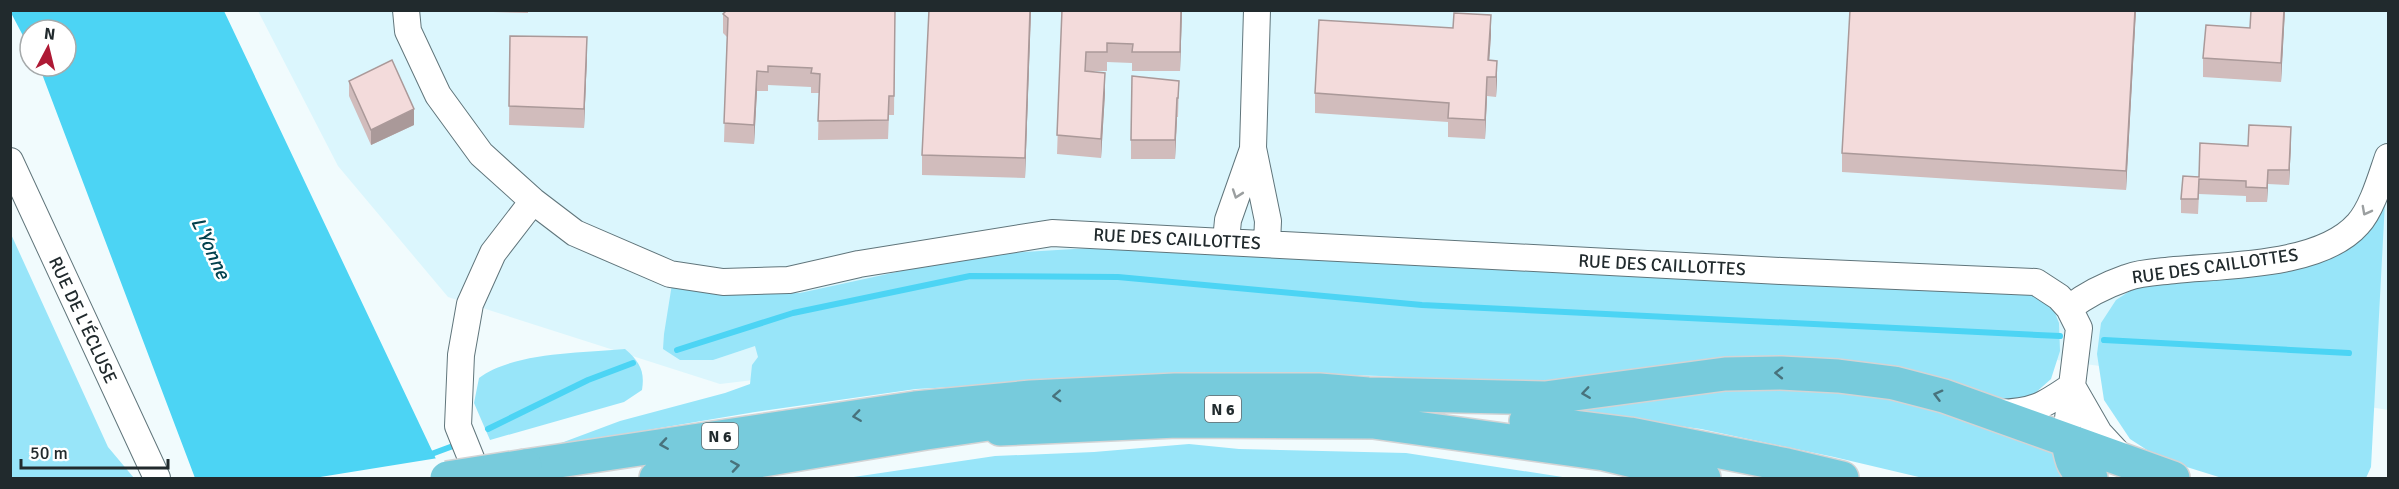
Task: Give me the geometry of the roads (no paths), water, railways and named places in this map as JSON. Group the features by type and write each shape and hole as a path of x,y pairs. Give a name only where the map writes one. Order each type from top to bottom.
{"main road":[{"path":"1368,394 1545,398 1725,374 1780,373 1838,376 1894,383 1944,396 2173,478"},
{"name":"N 6","path":"447,478 915,408 1031,397 1175,390 1319,390 1368,394 1520,420 1630,434 1842,478"},
{"name":"N 6","path":"656,478 1009,420 1176,409 1321,408 1520,420"},
{"path":"926,433 1177,421 1373,422 1604,454 1704,478"},
{"path":"2068,442 2072,464 2080,474 2091,478"}],"street":[{"name":"RUE DES CAILLOTTES","path":"406,10 408,31 438,95 481,154 533,201 575,233 670,274 723,282 789,280 859,264 1052,233 2036,282 2060,297 2069,308 2083,298 2127,277 2281,260 2310,253 2337,240 2359,224 2388,157"},
{"path":"1257,10 1253,148 1268,221 1267,243"},
{"path":"1226,241 1228,220 1253,148"},
{"name":"RUE DE L'ÉCLUSE","path":"10,162 157,478"},
{"path":"479,478 458,426 461,355 470,304 493,253 533,201"},
{"path":"2068,442 2066,435 2079,328 2069,308"},
{"path":"1994,413 2033,410 2043,406 2072,386"},
{"path":"2072,386 2098,433 2126,462"}],"water":[{"name":"L'Yonne","path":"10,11 224,11 445,478 195,478 44,78 78,78 78,18 18,18 18,26"}],"waterway":[{"path":"677,350 793,313 970,276 1118,277 1422,305 2060,336"},
{"path":"2104,340 2349,353"},
{"path":"488,429 588,380 633,363"},
{"path":"426,456 453,446"}]}
